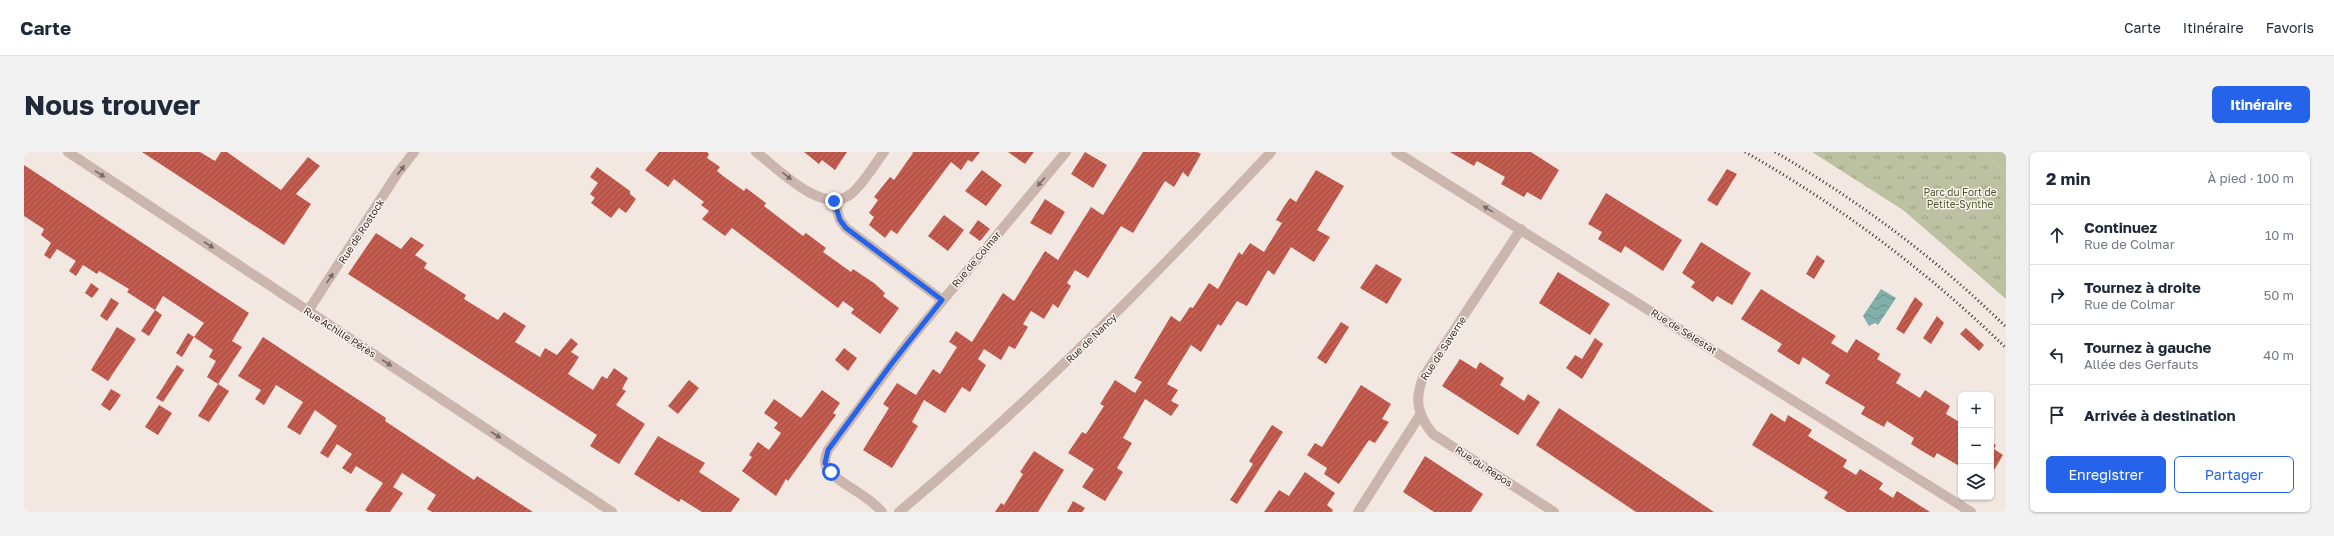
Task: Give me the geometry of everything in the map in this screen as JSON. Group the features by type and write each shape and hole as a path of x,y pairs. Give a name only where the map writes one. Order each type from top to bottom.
{"street":[{"name":"Rue Achille Pérès","path":"68,152 612,512"},
{"name":"Rue de Rostock","path":"308,311 397,174 414,152"},
{"path":"756,152 808,192 822,199 834,201 845,197 854,191 884,152"},
{"name":"Rue de Colmar","path":"882,512 866,496 828,470 825,463 826,455 839,434 900,352 1066,152"},
{"name":"Rue de Nancy","path":"899,512 960,461 1083,346 1153,276 1271,152"},
{"name":"Rue de Sélestat","path":"1396,152 1971,512"},
{"path":"834,201 840,220 846,228 942,300"},
{"name":"Rue de Saverne","path":"1420,415 1418,393 1424,376 1521,229"},
{"path":"1358,512 1420,415"},
{"name":"Rue du Repos","path":"1420,415 1433,434 1554,512"}],"green space":[{"name":"Parc du Fort de Petite-Synthe","path":"1812,152 1982,152 2006,172 2006,299 1903,210"},
{"path":"1982,152 2006,152 2006,172"}],"water":[{"path":"1881,289 1896,298 1878,325 1875,323 1869,326 1863,316"}],"building":[{"path":"142,152 200,152 215,161 221,152 227,152 281,190 308,157 320,166 296,194 311,204 284,245"},
{"path":"659,152 707,152 709,154 707,158 720,167 717,171 723,176 744,191 746,188 766,203 764,206 803,236 806,233 826,248 823,252 851,272 853,269 874,283 885,293 883,296 899,308 880,334 851,313 854,309 843,301 838,308 732,228 725,236 702,219 709,211 701,205 704,202 674,179 668,187 645,170"},
{"path":"804,152 847,152 835,170 822,160 819,164"},
{"path":"912,152 980,152 972,162 968,160 961,170 951,162 897,234 891,230 885,238 869,225 874,217 869,213 878,200 874,197 890,177 894,180 913,153"},
{"path":"1008,152 1034,152 1025,164"},
{"path":"1085,152 1107,165 1093,188 1071,174"},
{"path":"1143,152 1197,152 1201,154 1188,177 1183,172 1174,187 1165,181 1133,233 1121,226 1088,278 1075,270 1067,283 1071,286 1058,308 1053,304 1044,319 1031,311 1023,324 1028,327 1015,349 1009,346 1001,360 984,349 978,359 986,365 970,392 962,387 945,413 924,400 912,422 918,426 892,468 863,450 889,408 883,404 897,383 916,395 933,369 940,374 957,347 949,342 956,331 972,342 1003,293 1014,301 1045,251 1058,260 1091,207 1103,215"},
{"path":"1450,152 1531,152 1559,170 1541,200 1527,192 1524,197 1501,184 1505,177 1477,161 1474,166"},
{"path":"24,165 249,313 232,341 242,347 218,384 207,377 216,361 209,357 213,350 194,337 204,323 163,296 155,310 127,292 129,289 99,271 97,274 83,265 76,276 69,271 76,261 57,249 50,259 44,255 51,243 41,235 44,229 24,216"},
{"path":"597,167 630,191 630,194 636,199 626,213 619,208 611,218 591,203 595,198 590,194 598,183 590,177"},
{"path":"1727,169 1737,174 1717,206 1707,200"},
{"path":"982,170 1002,185 986,206 965,191"},
{"path":"1316,170 1344,186 1317,230 1330,237 1314,262 1291,247 1274,275 1268,270 1247,306 1237,301 1221,326 1218,324 1201,352 1191,345 1167,384 1178,390 1171,401 1179,405 1171,416 1145,399 1123,438 1132,443 1117,468 1123,472 1105,501 1082,487 1094,469 1068,453 1082,432 1086,434 1104,406 1100,404 1115,380 1135,393 1142,382 1134,378 1171,316 1180,322 1190,307 1193,308 1209,283 1218,289 1239,252 1242,255 1250,243 1264,252 1282,223 1276,220 1283,208 1290,198 1296,202"},
{"path":"1606,193 1682,240 1663,271 1625,246 1621,253 1598,239 1602,232 1588,224"},
{"path":"1045,199 1065,212 1051,235 1030,223"},
{"path":"944,215 964,230 948,251 928,236"},
{"path":"978,220 990,229 980,241 969,233"},
{"path":"376,233 401,249 411,237 424,245 415,255 427,263 424,268 466,295 464,299 498,320 504,312 526,326 515,342 540,357 545,348 557,355 571,338 578,344 571,352 579,357 568,374 593,390 602,376 607,379 614,368 628,378 622,389 626,391 616,405 645,424 619,464 590,446 597,435 348,274"},
{"path":"1701,242 1751,273 1732,305 1717,296 1713,302 1691,287 1695,282 1682,273"},
{"path":"1817,255 1825,261 1814,279 1806,274"},
{"path":"1376,264 1402,279 1387,304 1360,288"},
{"path":"1558,272 1610,304 1590,335 1539,303"},
{"path":"91,283 99,289 92,298 85,293"},
{"path":"1761,289 1836,336 1831,343 1847,353 1856,339 1880,354 1877,359 1901,374 1896,383 1920,398 1925,390 1950,406 1946,414 1958,421 1958,465 1937,453 1934,458 1922,451 1911,444 1914,438 1887,421 1884,427 1861,414 1865,407 1825,383 1830,375 1803,357 1799,365 1777,351 1782,344 1741,319"},
{"path":"1915,297 1923,304 1904,334 1896,329"},
{"path":"111,298 119,303 107,321 100,316"},
{"path":"155,310 162,315 149,336 141,331"},
{"path":"1937,316 1944,323 1931,344 1923,338"},
{"path":"1341,322 1349,327 1326,364 1317,358"},
{"path":"117,327 136,339 108,381 91,370"},
{"path":"1966,328 1984,345 1979,351 1960,334"},
{"path":"188,333 194,337 182,357 176,353"},
{"path":"263,337 386,418 385,421 474,480 477,476 533,512 432,512 427,509 436,495 402,473 393,487 403,493 390,512 368,512 365,510 383,483 356,466 351,474 342,468 352,454 337,444 328,458 320,453 337,426 315,410 300,435 287,427 303,402 276,385 264,405 255,399 261,390 238,376"},
{"path":"1595,338 1603,344 1582,379 1566,368 1575,355 1582,359"},
{"path":"844,348 857,358 848,371 835,360"},
{"path":"1460,359 1476,369 1480,362 1504,378 1500,385 1524,401 1528,394 1540,402 1518,435 1442,386"},
{"path":"177,365 184,370 163,402 156,398"},
{"path":"689,380 699,388 678,414 668,406"},
{"path":"218,384 229,391 209,422 198,416"},
{"path":"1361,385 1391,404 1382,419 1389,422 1375,443 1369,440 1339,484 1324,474 1327,468 1307,455 1315,443 1322,447"},
{"path":"111,389 121,395 110,411 101,405"},
{"path":"822,390 840,403 833,413 836,415 788,481 786,479 776,496 742,471 752,457 749,455 758,442 769,450 781,433 774,428 778,423 764,413 774,399 801,418"},
{"path":"159,405 172,413 158,435 145,427"},
{"path":"1559,408 1714,512 1636,512 1536,445"},
{"path":"1771,413 1785,422 1788,415 1812,430 1808,436 1847,460 1843,467 1856,475 1860,469 1883,483 1879,489 1893,498 1897,491 1930,512 1847,512 1824,498 1828,492 1752,445"},
{"path":"1272,425 1283,432 1237,504 1230,500 1253,464 1249,461"},
{"path":"658,436 705,463 699,472 740,499 731,512 702,512 681,499 679,502 634,474"},
{"path":"1994,449 2003,455 1994,470"},
{"path":"1034,451 1064,470 1038,512 995,512 1001,503 1004,505 1023,474 1020,472"},
{"path":"1425,456 1483,494 1471,512 1434,512 1403,492"},
{"path":"1305,472 1335,493 1327,505 1333,510 1332,512 1264,512 1279,490 1289,496"},
{"path":"1073,501 1085,508 1082,512 1067,512"}],"railway":[{"path":"1745,152 1815,195 1882,241 1945,292 2006,348"},
{"path":"1775,152 1837,190 1896,232 1953,278 2006,327"}],"route":[{"path":"831,472 828,470 825,463 828,450 892,363 942,300 846,228 840,220 834,201"}]}
